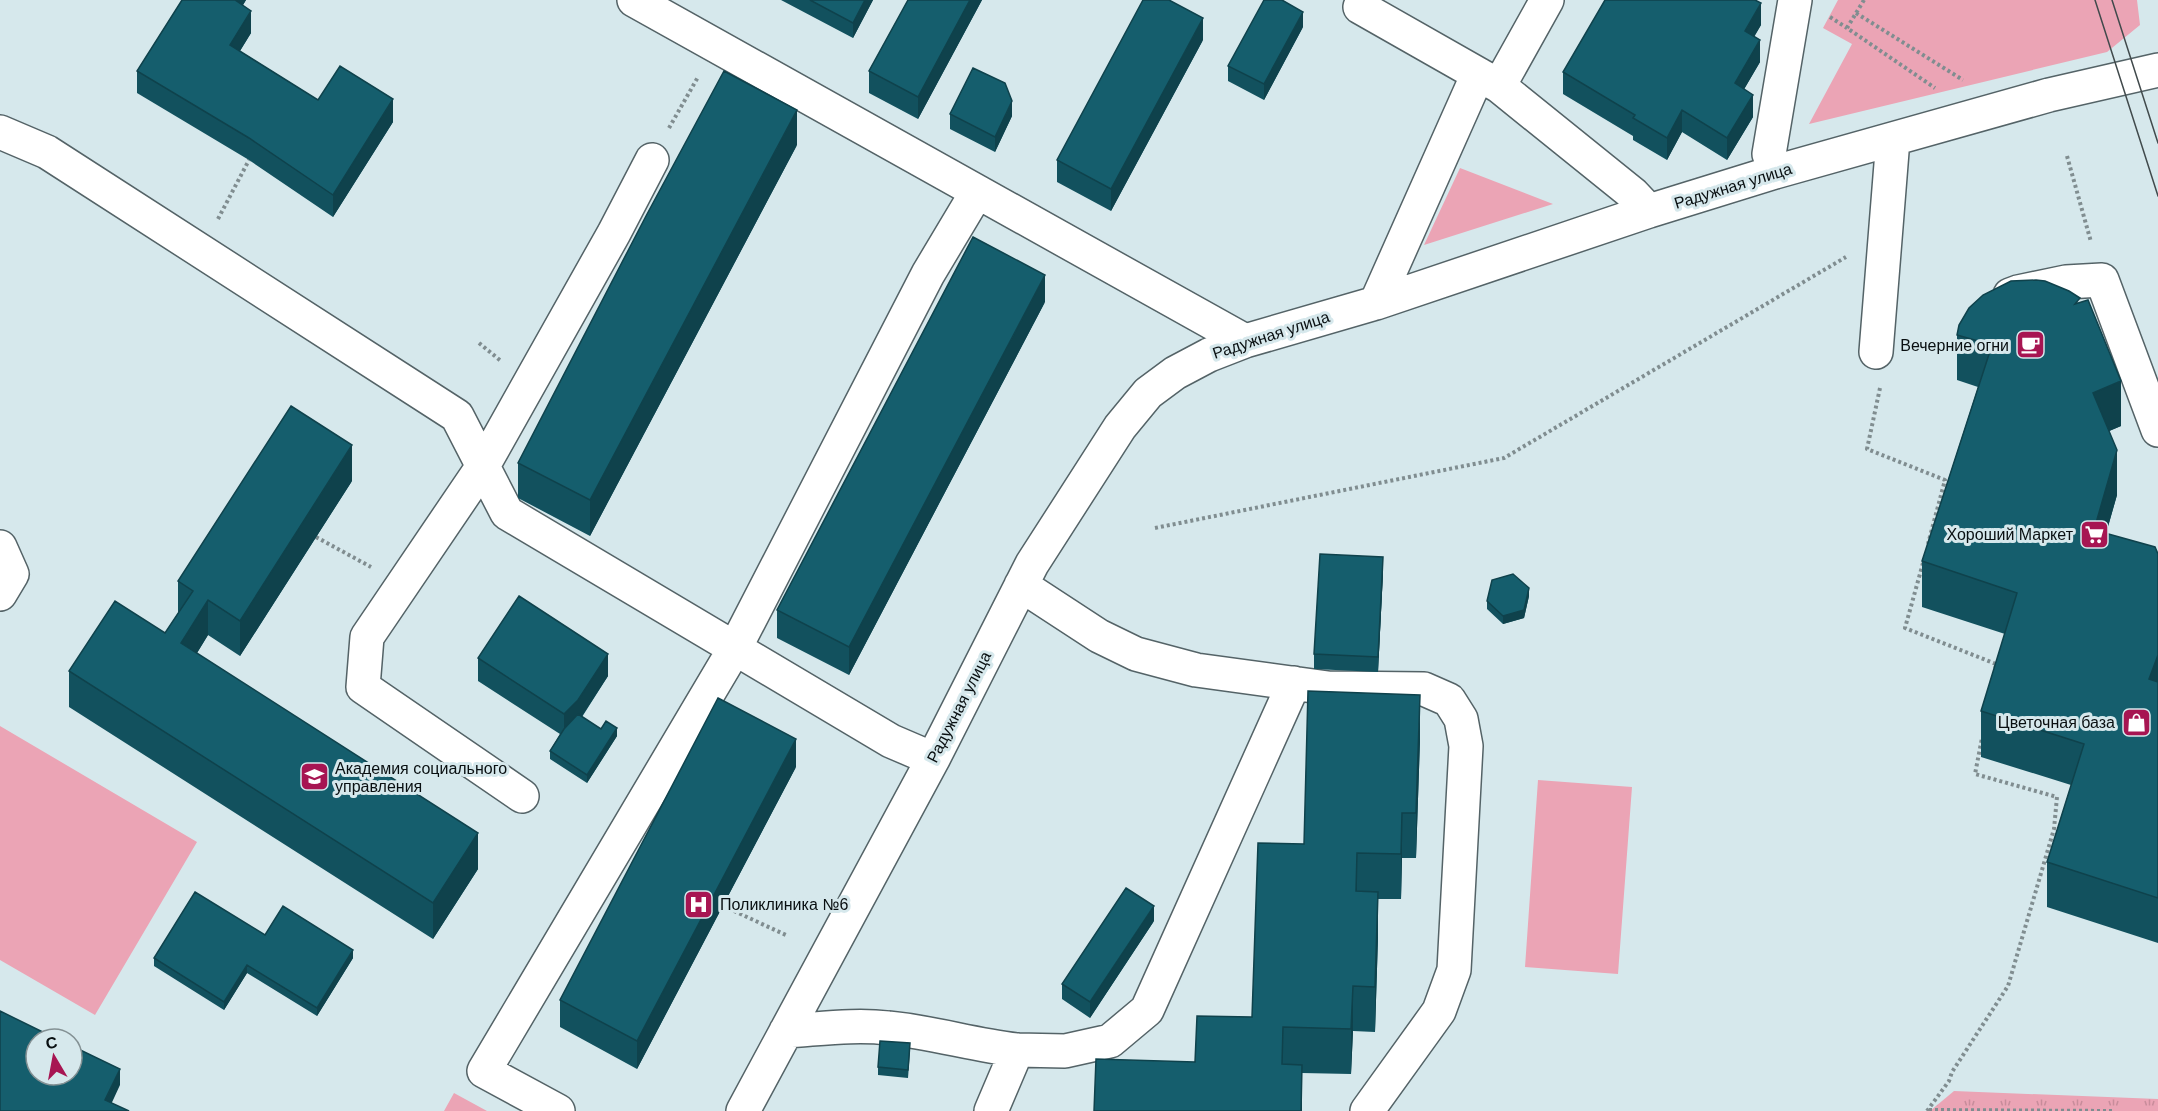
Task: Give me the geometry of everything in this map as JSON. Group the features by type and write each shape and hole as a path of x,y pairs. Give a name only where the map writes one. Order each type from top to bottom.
{"street":[{"path":"633,0 1245,341"},
{"path":"1376,303 1489,80 1547,0"},
{"path":"1775,172 1769,154 1795,0"},
{"path":"1360,8 1489,80 1633,194 1649,211"},
{"name":"Радужная улица","path":"742,1111 933,759 1032,564 1120,427 1148,393 1200,360 1245,341 1376,303 1649,211 1775,172 2049,95 2158,70"},
{"path":"0,132 47,153 457,416 507,513 891,741 933,759"},
{"path":"1879,366 1893,139"},
{"path":"522,796 363,687 367,637 483,466 614,233 652,160"},
{"path":"558,1111 484,1071 735,648 928,274 977,192"},
{"path":"1982,309 2018,292 2066,282 2102,280 2158,430"},
{"path":"0,547 12,574 0,594"},
{"path":"1021,585 1099,636 1136,654 1196,670 1328,688 1424,689 1449,700 1461,719 1466,746 1454,970 1439,1011 1367,1111"},
{"path":"786,1031 870,1026 934,1034 1017,1050 1065,1051 1110,1041 1147,1010 1294,683"},
{"path":"991,1111 1017,1050"}],"path":[{"path":"1864,0 1846,28 1943,93"},
{"path":"1856,13 1971,86"},
{"path":"652,160 715,46"},
{"path":"2067,156 2102,280"},
{"path":"199,250 249,160"},
{"path":"1155,528 1504,458 1886,234"},
{"path":"1879,366 1867,449 1945,480 1926,548"},
{"path":"316,537 402,584"},
{"path":"1923,560 1905,628 1996,664 1994,675"},
{"path":"1928,1110 1949,1081 2008,986 2054,829 2057,797 1975,774 1983,730"},
{"path":"723,906 786,935"},
{"path":"1928,1110 2115,1111"}],"green space":[{"path":"1838,0 2137,0 2140,25 2107,52 1809,124 1852,44 1823,28"},
{"path":"1460,168 1553,204 1424,245"},
{"path":"0,726 197,842 95,1015 0,960"},
{"path":"1538,780 1632,787 1618,974 1525,967"},
{"path":"1954,1091 2158,1099 2158,1111 1930,1111"},
{"path":"454,1093 487,1111 444,1111"}],"building":[{"path":"182,0 235,0 251,11 230,45 318,100 340,66 393,99 333,195 249,138 137,71"},
{"path":"810,0 865,0 853,23"},
{"path":"908,0 970,0 918,97 869,71"},
{"path":"1143,0 1169,0 1203,18 1111,189 1057,160"},
{"path":"1264,0 1282,0 1303,12 1264,84 1228,66"},
{"path":"1605,0 1755,0 1761,3 1745,31 1760,40 1735,83 1753,95 1727,138 1682,110 1667,138 1633,118 1635,115 1563,72"},
{"path":"973,68 1005,83 1012,101 995,137 950,114"},
{"path":"724,71 797,110 590,500 518,463"},
{"path":"973,237 1045,275 849,647 777,610"},
{"path":"2011,281 2045,281 2069,291 2080,298 2075,304 2088,300 2121,381 2093,393 2117,450 2094,530 2155,547 2158,554 2158,655 2149,679 2158,682 2158,898 2047,862 2084,744 1981,711 2017,593 1922,561 1992,345 1957,335 1959,325 1969,308 1983,295"},
{"path":"291,406 352,445 240,621 208,600 181,643 478,833 433,903 69,671 115,601 165,633 193,591 178,581"},
{"path":"1320,554 1383,557 1378,657 1314,654"},
{"path":"1513,574 1529,588 1524,610 1503,616 1487,601 1492,580"},
{"path":"519,596 608,654 578,700 564,714 478,658"},
{"path":"1308,691 1420,695 1416,813 1402,813 1401,854 1357,853 1356,891 1378,892 1375,987 1353,986 1351,1029 1283,1027 1282,1064 1302,1065 1301,1111 1094,1111 1096,1059 1195,1062 1197,1016 1252,1017 1258,843 1304,844"},
{"path":"718,698 796,739 637,1041 560,1000"},
{"path":"578,714 601,729 606,721 617,728 587,775 550,751 564,729"},
{"path":"1126,888 1154,906 1090,1002 1062,984"},
{"path":"195,892 265,935 283,906 353,950 317,1008 247,965 224,1002 154,958"},
{"path":"0,1011 33,1027 24,1027 24,1087 84,1087 84,1052 120,1069 105,1100 129,1111 0,1111"},
{"path":"880,1041 910,1043 908,1070 878,1067"}],"tram line":[{"path":"2095,0 2158,196"},
{"path":"2112,0 2158,143"}],"place":[{"name":"Вечерние огни","path":"2030,345"},
{"name":"Хороший Маркет","path":"2094,534"},
{"name":"Цветочная база","path":"2136,722"},
{"name":"Академия социального управления","path":"314,777"},
{"name":"Поликлиника №6","path":"699,904"}]}
